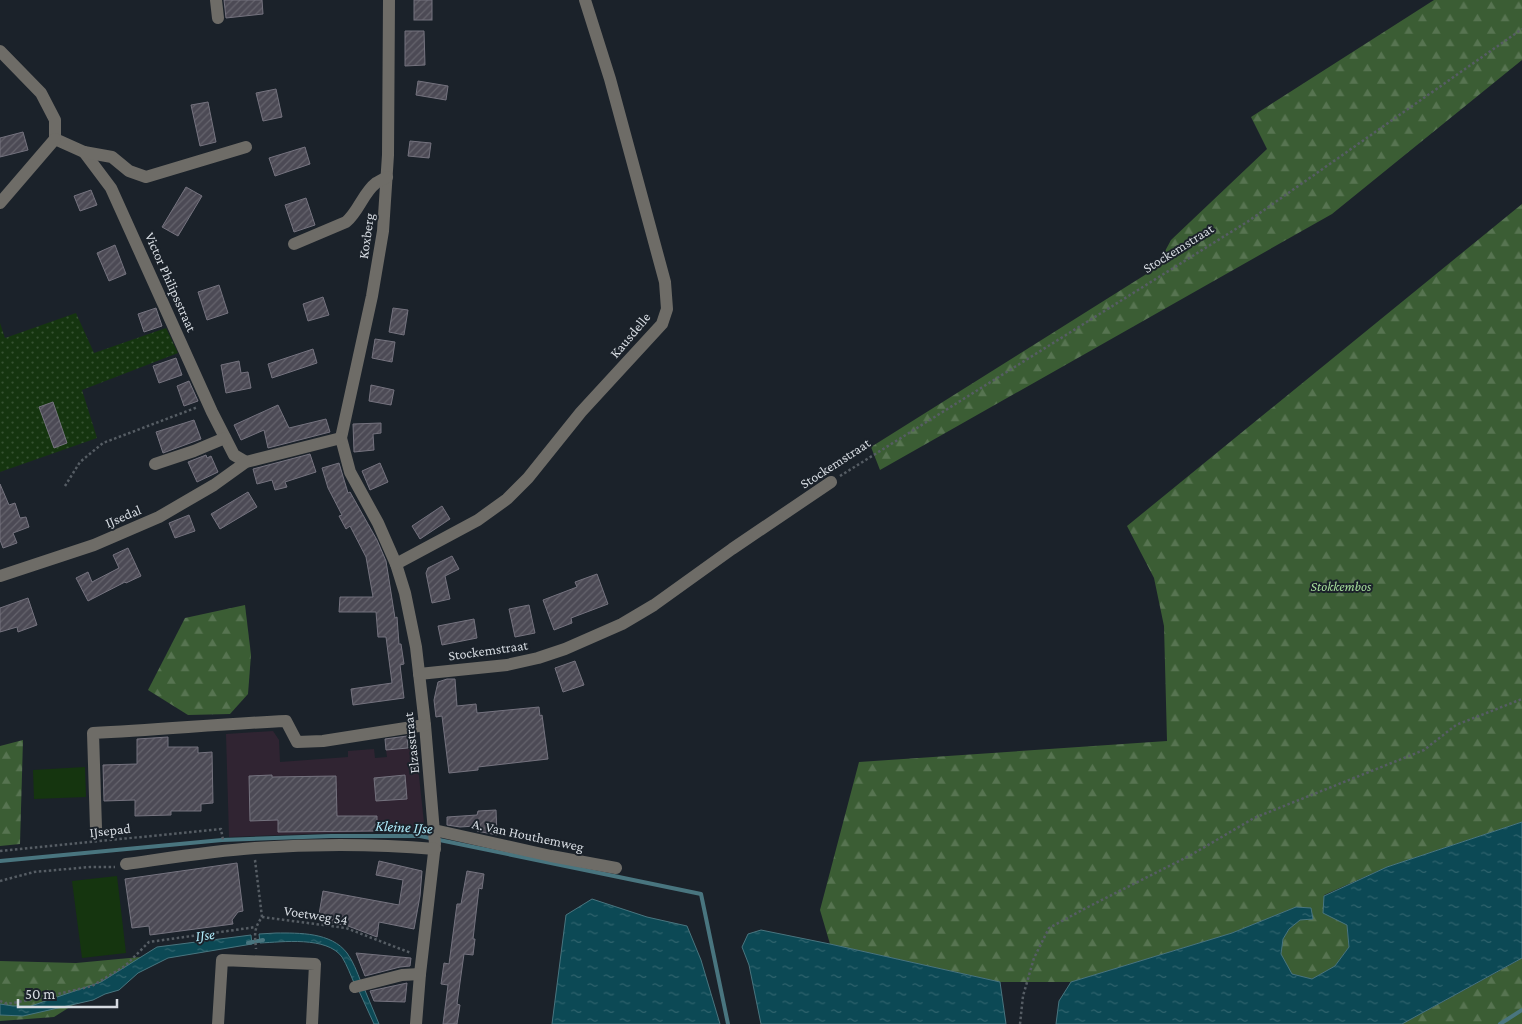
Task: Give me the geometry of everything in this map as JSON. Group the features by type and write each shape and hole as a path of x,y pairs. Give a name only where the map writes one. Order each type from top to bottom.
{"street":[{"path":"216,0 218,18"},
{"name":"Koxberg","path":"350,472 341,438 372,296 382,240 387,177 389,0"},
{"name":"Kausdelle","path":"396,564 478,520 507,498 528,478 581,412 662,324 667,309 665,282 610,79 586,0"},
{"path":"0,51 41,93 55,120 55,138 0,203"},
{"name":"Victor Philipsstraat","path":"55,138 84,152 111,188 225,438 234,455 246,462"},
{"path":"84,152 112,157 130,171 146,177 246,147"},
{"path":"294,244 346,222 353,216 368,191 376,183 387,177"},
{"path":"155,464 225,438"},
{"path":"246,462 341,438"},
{"name":"IJsedal","path":"0,576 94,545 159,517 214,485 246,462"},
{"name":"Elzasstraat","path":"350,472 378,522 396,564 412,618 419,674 435,839 416,1024"},
{"name":"Stockemstraat","path":"419,674 507,665 538,658 565,649 622,624 654,605 831,482"},
{"path":"96,828 93,733 172,730 216,724 286,721 297,742 323,741 425,725"},
{"name":"A. Van Houthemweg","path":"126,864 254,848 350,845 435,839 551,856 616,868"},
{"path":"218,1024 222,960 315,964 312,1024"},
{"path":"360,986 402,975 420,974"}],"path":[{"name":"Stockemstraat","path":"831,482 1247,222 1522,29"},
{"path":"65,486 80,462 103,443 208,403"},
{"path":"1020,1024 1023,996 1034,958 1049,928 1191,855 1254,818 1424,750 1456,724 1522,699"},
{"name":"IJsepad","path":"0,852 222,830"},
{"path":"254,848 262,917 255,932 256,948"},
{"path":"0,881 34,872 90,867 112,868 126,864"},
{"name":"Voetweg 54","path":"262,917 346,928 422,958"},
{"path":"0,1001 8,1004 92,986 125,966 149,942 256,927"}],"shaded area":[{"path":"273,731 279,740 280,762 348,757 348,751 374,749 375,758 387,757 386,750 416,748 425,832 416,830 229,837 226,734"}],"green space":[{"path":"1434,0 1522,0 1522,60 1332,214 880,470 871,447 1156,268 1171,240 1267,149 1251,117"},
{"name":"Stokkembos","path":"1522,204 1522,822 1387,867 1324,895 1347,925 1349,947 1335,966 1312,979 1292,974 1281,953 1283,938 1292,926 1300,920 1296,907 1232,933 1071,982 1000,982 830,944 820,910 859,762 1167,741 1164,626 1154,578 1127,526"},
{"path":"76,313 94,353 166,328 178,353 82,390 97,438 0,472 0,323 5,338"},
{"path":"245,605 251,655 248,694 230,714 188,715 148,690 185,618"},
{"path":"23,740 20,844 0,846 0,746"},
{"path":"85,767 86,797 34,799 33,770"},
{"path":"117,876 126,953 82,958 72,881"},
{"path":"151,956 54,1017 0,1021 0,961 76,963"},
{"path":"1522,958 1522,1024 1402,1024 1510,965"}],"water":[{"path":"1522,822 1522,958 1402,1024 1056,1024 1059,1001 1071,982 1232,933 1296,907 1311,908 1313,919 1300,920 1289,929 1283,939 1281,954 1292,974 1312,979 1335,966 1349,947 1347,925 1323,913 1324,896 1387,867"},
{"path":"592,899 647,917 687,926 701,960 720,1024 552,1024 566,915"},
{"path":"761,930 1000,982 1006,1024 761,1024 749,965 742,947 748,934"},
{"path":"259,934 314,935 332,941 347,953 361,982 355,985 342,957 335,950 326,946 292,941 260,943"},
{"path":"251,935 252,944 168,958 138,973 119,990 93,1000 23,1016 0,1015 0,1004 31,1006 101,982 157,947"},
{"path":"364,988 379,1024 374,1024 359,991"}],"building":[{"path":"224,0 262,0 263,14 226,18"},
{"path":"414,0 432,0 432,20 414,20"},
{"path":"405,31 424,31 425,65 405,66"},
{"path":"418,81 448,86 446,100 416,95"},
{"path":"276,89 282,117 263,121 256,93"},
{"path":"208,102 216,142 200,146 191,105"},
{"path":"23,132 28,150 0,157 0,138"},
{"path":"410,141 431,143 429,158 408,156"},
{"path":"305,147 310,164 275,176 269,158"},
{"path":"186,187 202,196 178,236 162,227"},
{"path":"91,190 97,205 80,211 74,196"},
{"path":"306,198 315,225 294,232 285,205"},
{"path":"115,245 126,274 109,281 97,253"},
{"path":"219,285 228,313 207,320 198,292"},
{"path":"323,297 329,315 308,321 303,304"},
{"path":"156,308 162,326 144,332 138,314"},
{"path":"393,308 408,310 404,335 389,332"},
{"path":"375,339 395,342 392,362 372,358"},
{"path":"313,349 317,363 272,378 268,364"},
{"path":"176,358 182,375 159,383 153,366"},
{"path":"239,361 241,373 248,372 251,388 226,393 221,365"},
{"path":"189,381 198,401 184,406 177,386"},
{"path":"371,385 394,390 391,405 369,401"},
{"path":"53,402 67,443 54,448 39,407"},
{"path":"278,405 289,428 326,419 330,432 268,448 264,430 241,440 234,425"},
{"path":"194,420 201,439 163,453 156,432"},
{"path":"381,423 381,433 373,434 374,450 354,452 353,424"},
{"path":"310,454 316,472 285,482 287,487 275,490 272,480 257,484 253,469"},
{"path":"206,455 207,458 211,456 218,472 197,482 188,462"},
{"path":"339,463 348,493 350,492 377,540 386,561 404,664 400,665 404,698 353,705 351,689 392,683 386,637 378,637 376,612 339,612 340,597 373,597 366,557 350,526 346,529 339,516 342,515 328,488 322,468"},
{"path":"380,463 388,482 370,490 362,471"},
{"path":"0,484 9,505 15,503 20,518 26,517 29,527 13,533 17,543 3,548 0,540"},
{"path":"248,492 257,507 220,529 211,514"},
{"path":"442,506 450,519 420,539 412,526"},
{"path":"189,515 195,531 175,538 169,523"},
{"path":"128,548 141,576 88,601 76,578 88,572 92,582 119,568 113,555"},
{"path":"452,556 459,569 445,576 450,599 432,603 426,573 428,568"},
{"path":"597,574 608,604 571,618 572,623 554,630 543,600 577,587 575,582"},
{"path":"28,598 37,625 18,632 17,627 0,632 0,608"},
{"path":"529,605 535,633 515,637 509,609"},
{"path":"474,619 477,638 442,645 438,626"},
{"path":"575,661 584,685 563,692 555,668"},
{"path":"455,679 457,706 476,704 477,713 539,707 540,716 542,715 548,759 478,767 478,770 449,773 442,716 436,717 434,700 438,682"},
{"path":"407,736 408,748 386,750 385,739"},
{"path":"168,737 168,747 198,747 198,753 212,752 213,803 201,804 201,811 171,811 171,815 135,816 135,800 104,801 103,765 137,764 137,739"},
{"path":"272,775 272,777 336,776 337,816 377,816 377,831 278,832 278,820 250,821 249,776"},
{"path":"405,775 407,799 376,801 374,778"},
{"path":"496,810 497,835 477,831 475,826 460,827 447,825 447,817 477,815 478,811"},
{"path":"379,861 422,871 414,929 379,922 377,937 348,926 318,920 323,891 399,905 403,880 376,875"},
{"path":"237,863 243,911 238,912 232,920 233,924 150,935 149,926 132,928 125,879"},
{"path":"467,871 484,874 482,889 479,888 473,955 464,954 457,1004 460,1005 457,1024 443,1024 448,985 441,984 444,963 449,964 457,904 461,904"},
{"path":"356,953 411,958 410,966 365,976"},
{"path":"407,983 405,1002 374,1001 370,991"}],"waterway":[{"name":"Kleine IJse","path":"0,861 222,840 331,836 420,836 701,894 728,1024"},
{"name":"IJse","path":"248,943 263,940"},
{"name":"IJse","path":"1500,1024 1522,1010"}]}
